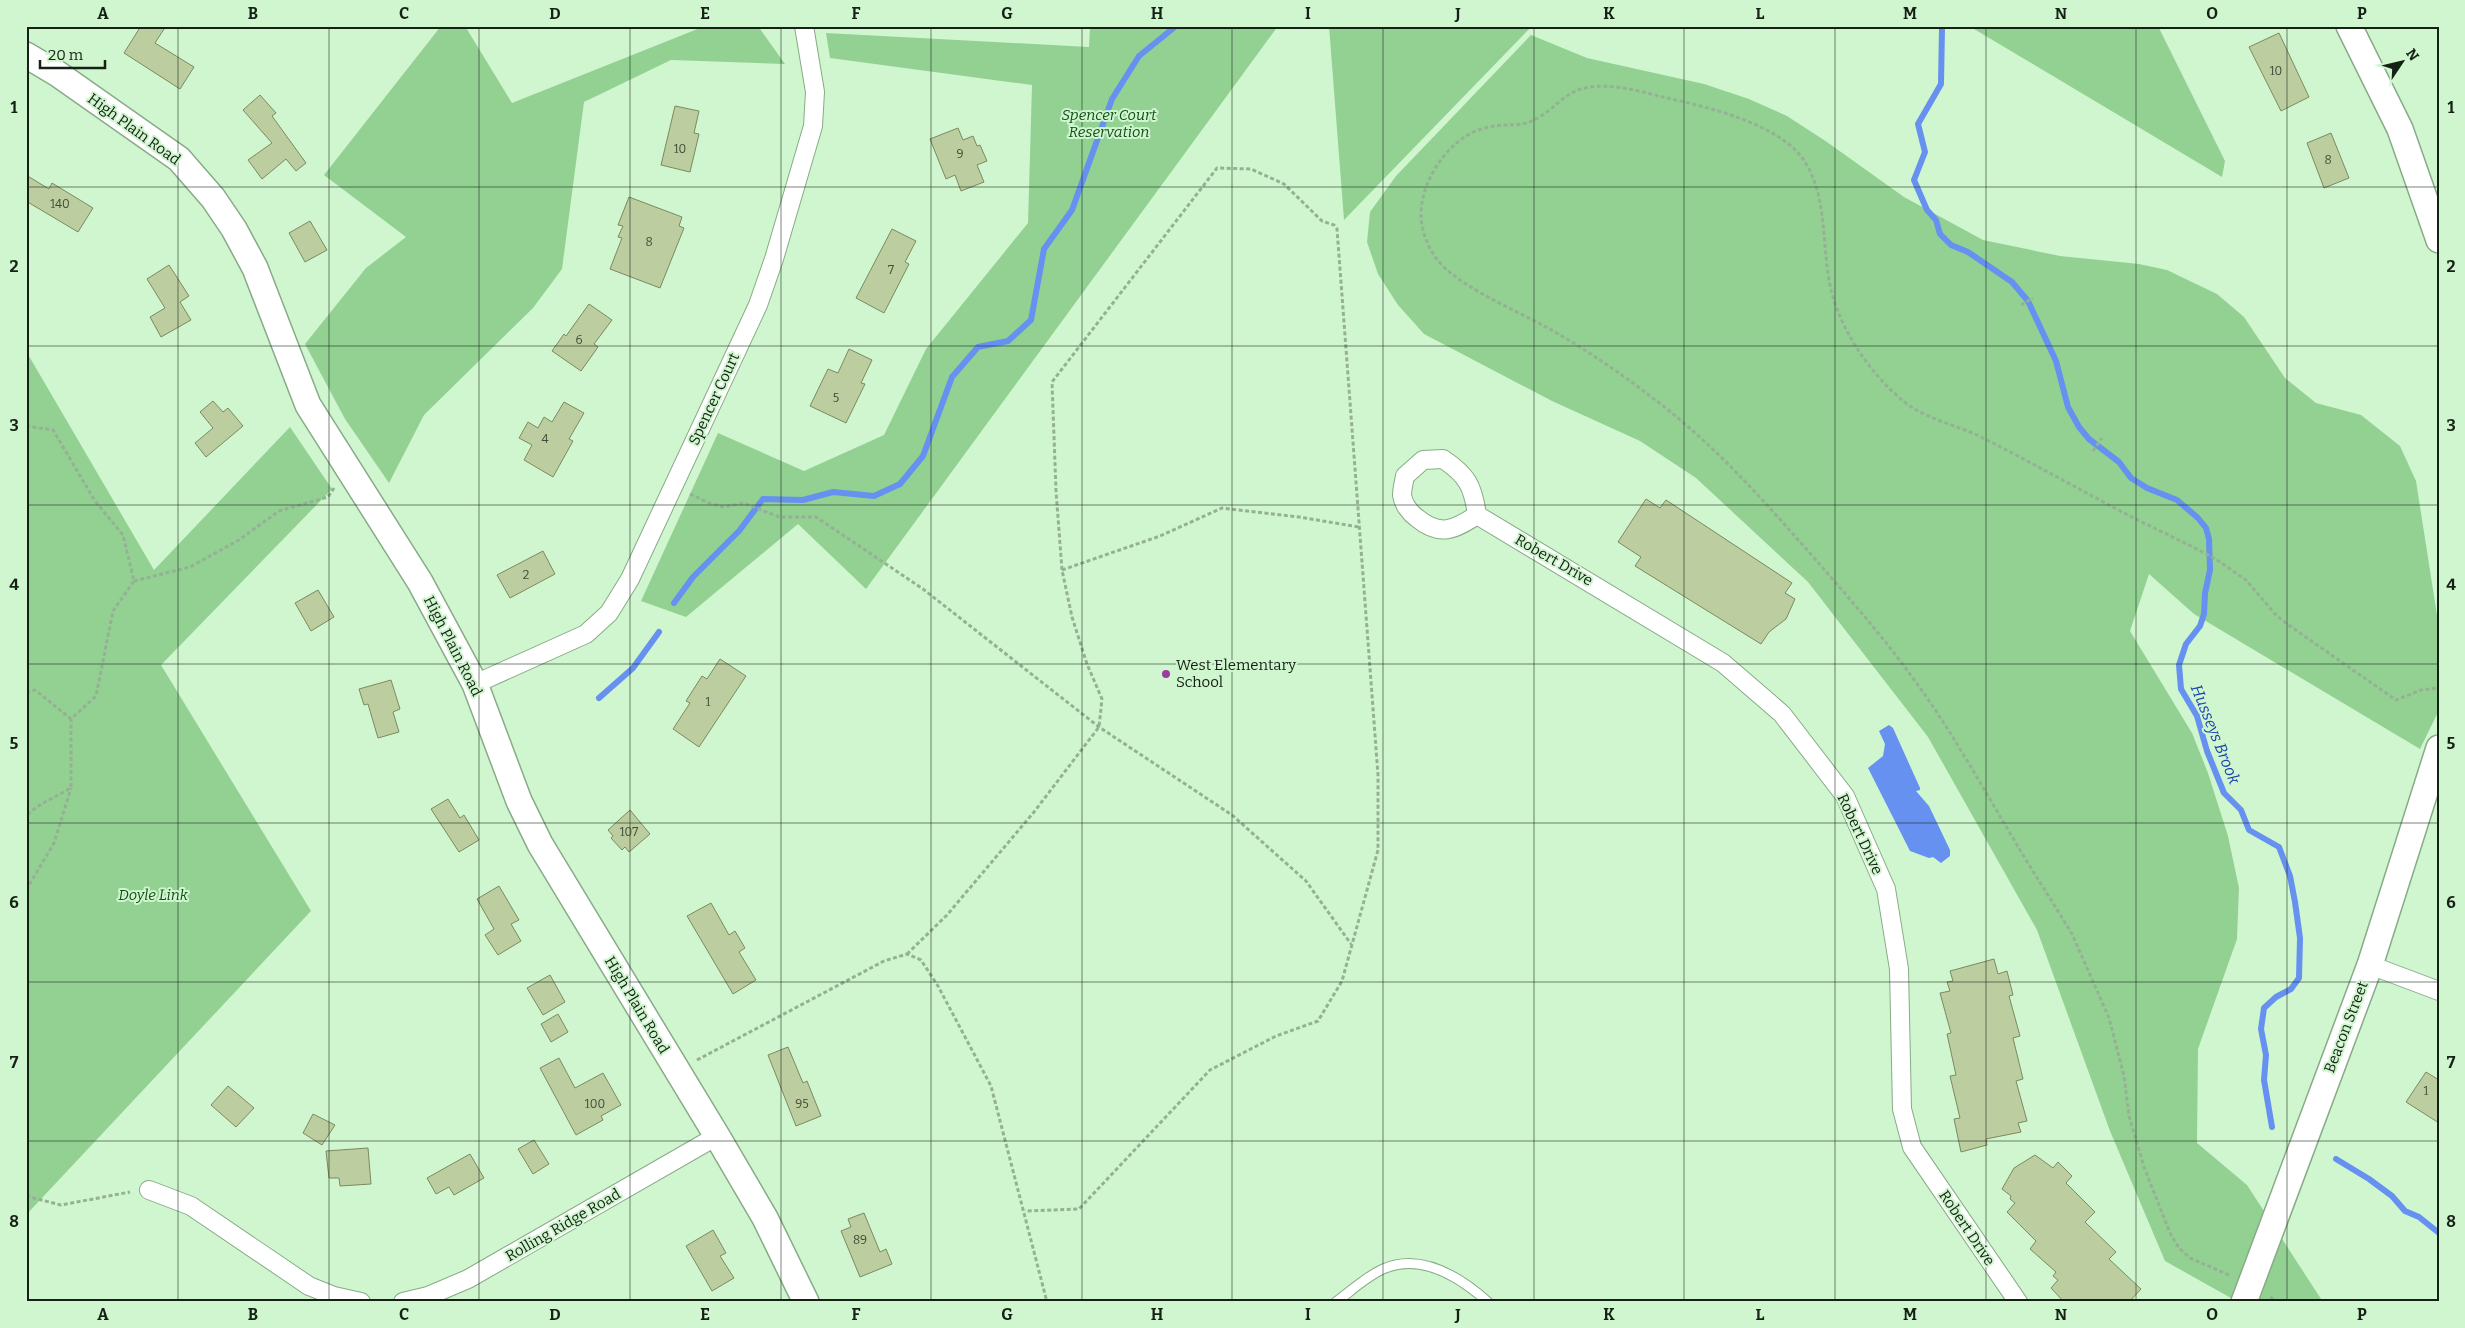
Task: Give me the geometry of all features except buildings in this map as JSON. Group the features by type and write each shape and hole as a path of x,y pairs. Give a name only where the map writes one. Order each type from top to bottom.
{"street":[{"name":"Spencer Court","path":"475,684 560,647 596,626 609,613 630,579 764,290 810,140 815,110 815,92 804,26"},
{"path":"2349,26 2400,129 2439,240"},
{"name":"High Plain Road","path":"26,56 58,74 179,160 213,198 234,229 255,268 308,405 420,582 475,684 519,801 540,844 765,1218 806,1302"},
{"path":"1443,459 1461,471 1474,492 1477,515 1461,526 1445,530 1429,528 1410,513 1402,496 1405,476 1423,460 1443,459"},
{"name":"Robert Drive","path":"1477,515 1723,663 1782,714 1844,796 1886,889 1899,969 1902,1109 1912,1147 2018,1302"},
{"name":"Beacon Street","path":"2244,1302 2370,966 2439,748"},
{"path":"2370,966 2439,991"},
{"name":"Rolling Ridge Road","path":"403,1302 428,1296 468,1279 717,1136"},
{"path":"149,1190 191,1206 309,1286 334,1296 361,1302"}],"lane":[{"path":"1336,1302 1384,1268 1410,1263 1440,1270 1461,1280 1488,1302"}],"path":[{"path":"2227,1274 2190,1258 2179,1248 2173,1238 2152,1190 2129,1116 2124,1076 2109,1018 2084,959 2072,934 1963,753 1903,666 1802,543 1739,474 1699,436 1667,409 1602,361 1550,329 1477,290 1439,262 1426,240 1421,224 1422,198 1428,182 1448,152 1463,138 1483,128 1533,122 1569,94 1586,87 1641,92 1686,101 1764,130 1791,146 1806,166 1819,200 1829,278 1836,305 1845,325 1865,359 1891,390 1910,406 1977,436 2188,545 2228,568 2253,587 2279,618 2396,700 2421,690 2439,688"},
{"path":"677,1072 884,961 907,954 947,915 1022,827 1099,726 1102,699 1087,664 1072,617 1062,570 1056,491 1052,382 1217,168 1251,169 1284,184 1322,221 1334,225 1337,229 1378,775 1378,850 1342,981 1318,1021 1276,1036 1210,1070 1080,1209 1024,1211"},
{"path":"2021,305 2033,298"},
{"path":"26,426 53,430 95,501 123,535 134,582"},
{"path":"2092,451 2102,438"},
{"path":"26,890 54,842 71,788 71,719 96,696 113,611 134,582 190,567 239,540 279,511 328,497 348,470"},
{"path":"674,486 709,503 723,507 744,503 779,517 816,517 923,589 1099,726 1232,815 1306,881 1352,945"},
{"path":"1062,570 1160,536 1222,508 1299,517 1359,527"},
{"path":"26,692 35,690 71,719"},
{"path":"26,816 38,806 71,788"},
{"path":"907,954 921,960 938,986 991,1086 1047,1302"},
{"path":"26,1196 61,1205 149,1190"}],"green space":[{"path":"441,26 465,26 512,103 705,26 758,26 785,64 671,60 584,102 562,269 533,308 424,415 389,483 345,419 305,344 366,268 406,237 324,175"},
{"name":"Spencer Court Reservation","path":"1090,26 1278,26 866,589 798,524 686,617 641,601 718,433 804,471 884,435 926,349 1028,223 1032,85 830,58 826,33 1089,47"},
{"path":"1329,26 1532,26 1344,220"},
{"path":"1969,26 2158,26 2225,161 2222,177"},
{"path":"1531,35 1587,58 1704,84 1749,99 1787,116 1904,197 1983,240 2060,256 2139,264 2167,270 2217,294 2244,317 2285,378 2316,403 2361,415 2400,446 2416,481 2439,628 2439,710 2420,749 2194,614 2149,574 2130,631 2192,733 2208,773 2228,836 2239,888 2237,939 2198,1049 2197,1143 2247,1185 2323,1302 2238,1302 2165,1261 2110,1131 2037,930 1928,737 1808,582 1696,478 1640,441 1552,401 1424,334 1398,305 1378,274 1367,242 1370,212 1396,176"},
{"name":"Doyle Link","path":"26,351 154,570 290,427 332,489 161,665 311,911 26,1215"}],"water":[{"path":"1889,725 1893,728 1920,788 1920,790 1916,791 1929,806 1950,850 1950,856 1941,863 1933,857 1929,858 1910,851 1868,768 1883,756 1885,744 1879,731"}],"waterway":[{"path":"674,603 693,577 739,531 763,499 803,500 833,492 874,496 900,484 923,456 952,377 978,347 1008,341 1031,320 1044,249 1072,210 1112,99 1139,56 1176,26"},
{"name":"Husseys Brook","path":"1941,26 1941,84 1918,124 1925,152 1914,180 1927,210 1936,220 1940,234 1951,245 1968,252 2012,282 2028,301 2056,361 2068,407 2079,427 2089,439 2119,462 2131,478 2147,488 2177,500 2198,518 2206,528 2209,539 2210,570 2205,593 2204,614 2200,626 2186,644 2179,665 2181,689 2197,716 2207,751 2224,793 2241,810 2249,830 2279,847 2290,876 2300,938 2299,978 2291,989 2276,997 2264,1008 2261,1029 2266,1055 2264,1080 2272,1127"},
{"path":"599,698 633,668 659,632"},
{"name":"Husseys Brook","path":"2336,1159 2369,1179 2392,1196 2405,1211 2419,1217 2439,1233"}],"place":[{"name":"West Elementary School","path":"1166,674"}]}
